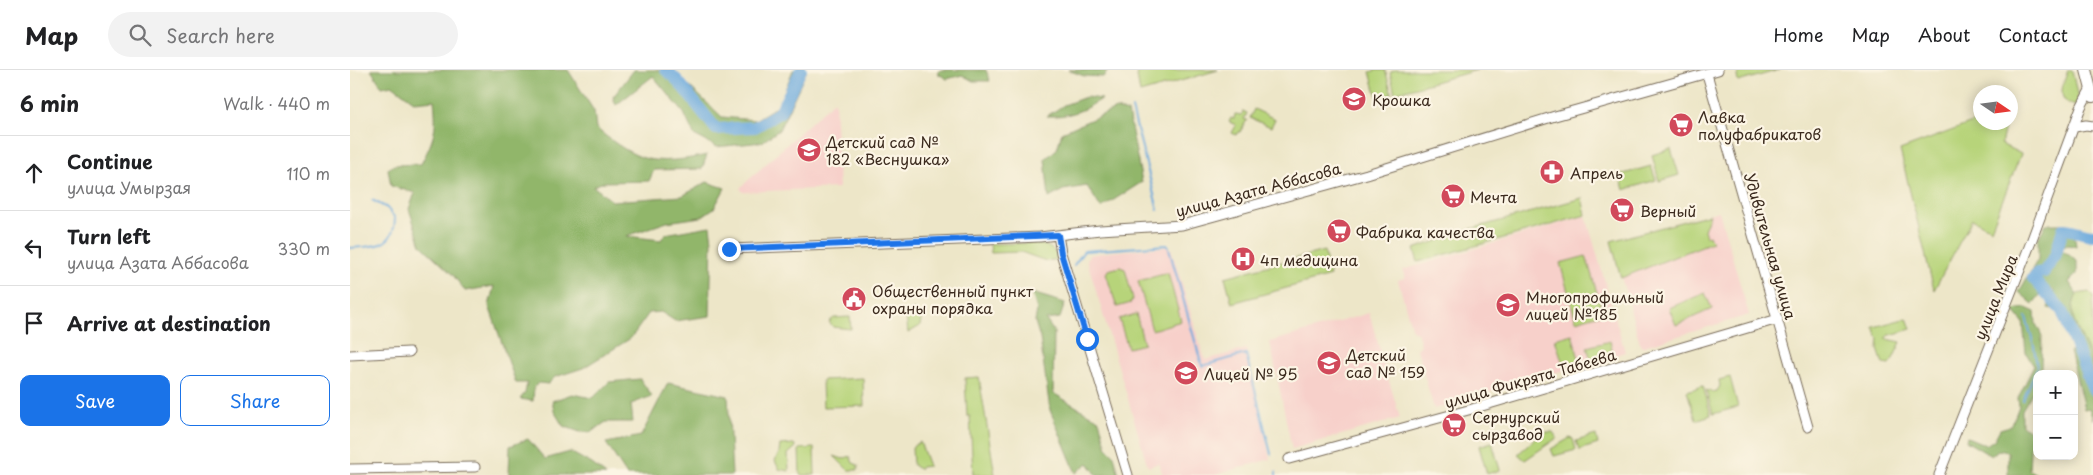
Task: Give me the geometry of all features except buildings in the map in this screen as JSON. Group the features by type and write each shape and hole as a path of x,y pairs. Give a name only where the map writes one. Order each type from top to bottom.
{"main road":[{"path":"2086,70 2092,93"}],"street":[{"name":"улица Азата Аббасова","path":"729,249 1058,235 1193,223 1367,174 1555,116 1718,70"},
{"name":"Удивительная улица","path":"1707,74 1808,427"},
{"name":"улица Мира","path":"1940,474 2075,127 2081,107 2092,93"},
{"path":"2075,127 2093,126"},
{"path":"1058,235 1061,253 1128,475"},
{"name":"улица Фикрята Табеева","path":"1290,459 1472,409 1778,319"},
{"path":"350,355 409,352"},
{"path":"350,470 475,467"}],"shaded area":[{"name":"Детский сад № 182 «Веснушка»","path":"835,100 839,188 743,192 740,188"},
{"path":"1719,211 1749,315 1641,347 1611,241"},
{"name":"Многопрофильный лицей №185","path":"1586,216 1625,352 1434,409 1417,349 1421,345 1417,332 1412,330 1398,280 1405,278 1403,270"},
{"name":"Лицей № 95","path":"1171,248 1205,360 1246,349 1270,459 1215,475 1163,475 1159,463 1148,467 1087,260 1089,255"},
{"name":"Детский сад № 159","path":"1369,313 1400,418 1292,449 1270,342"}],"green space":[{"path":"371,70 568,70 594,111 596,128 623,148 641,157 656,160 683,159 707,155 702,169 654,170 649,181 604,182 593,186 612,201 682,196 707,182 725,188 714,208 701,217 667,222 626,236 661,240 665,234 710,226 712,241 710,316 675,321 661,312 649,313 631,338 583,368 555,377 548,384 539,383 534,387 533,401 520,399 525,393 527,383 516,383 489,306 494,286 465,291 453,275 421,245 409,209 415,193 391,186 388,169 394,165 421,164 426,155 434,133 434,100 415,102 392,85 382,87"},
{"path":"634,70 672,70 722,117 755,120 779,105 793,70 807,70 779,130 762,142 717,147 694,135 684,113 653,76 616,105 613,97"},
{"path":"941,70 986,70 990,81 973,81 962,75 947,79 937,73"},
{"path":"1068,70 1109,70 1103,77 1084,76"},
{"path":"1136,70 1218,70 1140,93"},
{"path":"1385,70 1392,94 1377,97 1370,72"},
{"path":"1394,70 1477,70 1395,93 1390,73"},
{"path":"1740,70 1779,70 1738,82 1737,76"},
{"path":"2068,70 2072,70 2078,99 2077,106 2065,101 2063,97 2062,92"},
{"path":"1086,97 1102,99 1076,112 1047,116 1064,105"},
{"path":"1116,109 1128,112 1142,182 1101,208 1087,186 1063,190 1049,198 1045,159 1057,149 1062,132"},
{"path":"1254,109 1275,119 1271,127 1250,118"},
{"path":"1243,111 1247,113 1244,119 1247,120 1236,135 1232,133 1236,125 1229,122 1231,118 1234,119 1235,114 1242,115"},
{"path":"1973,123 1973,130 2004,130 2001,144 2021,154 1991,229 1972,219 1934,290 1900,150"},
{"path":"1671,149 1679,175 1659,181 1652,155"},
{"path":"1651,166 1656,180 1624,190 1620,175"},
{"path":"1582,198 1586,215 1418,262 1414,249 1471,229"},
{"path":"1710,214 1704,230 1706,236 1709,235 1712,242 1621,278 1611,241"},
{"path":"2046,224 2067,224 2074,233 2076,246 2065,245 2062,250 2077,261 2077,274 2069,282 2077,294 2073,313 2074,321 2092,362 2093,420 2089,408 2084,409 2078,384 2078,370 2075,370 2070,351 2075,349 2059,310 2048,308 2054,290 2045,288 2033,304 2019,292 2038,259 2038,239"},
{"path":"1033,243 1049,247 1059,259 1046,261 1021,252 991,253 990,244"},
{"path":"1324,251 1330,276 1232,303 1225,277"},
{"path":"1586,256 1603,313 1576,321 1560,263"},
{"path":"1120,267 1125,269 1133,299 1131,303 1117,307 1106,274 1108,270"},
{"path":"1168,273 1181,321 1152,330 1138,281"},
{"path":"2089,292 2093,296 2093,363 2073,319 2072,306 2077,294"},
{"path":"1032,293 1065,303 1060,318 1046,320 1054,332 1053,393 1099,420 1107,448 1114,455 1119,475 1097,475 1088,463 1076,473 1050,410 1040,338 1035,322 1037,310"},
{"path":"1705,293 1712,309 1676,325 1669,308"},
{"path":"2026,308 2035,312 2036,324 2042,336 2041,370 2033,370 2033,391 2022,410 2022,425 2031,432 2029,470 2038,475 2008,475 2008,452 1998,450 1991,456 1966,441 1967,437 1986,445 1994,440 2000,429 2010,426 2019,406 2018,398 2034,366 2026,353 2023,322 2013,310"},
{"path":"914,309 921,320 920,326 908,333 906,314"},
{"path":"1136,314 1144,344 1128,348 1119,319"},
{"path":"850,317 851,329 833,327 829,322 834,318"},
{"path":"1907,318 1911,329 1887,336 1887,339 1901,342 1890,365 1883,364 1878,349 1879,338 1874,327"},
{"path":"1572,334 1580,362 1564,367 1555,339"},
{"path":"1610,341 1613,353 1591,360 1587,347"},
{"path":"979,377 995,475 973,475 970,416 967,416 965,378"},
{"path":"1730,377 1738,407 1713,414 1706,390 1711,392 1717,391 1720,386 1719,380"},
{"path":"863,378 864,406 823,407 822,380"},
{"path":"640,379 652,396 631,404 633,422 606,422 591,432 580,432 563,426 554,411 552,401 572,394 593,398 609,382"},
{"path":"668,383 728,396 732,475 627,475 606,443 641,436"},
{"path":"1703,386 1711,415 1696,420 1687,391"},
{"path":"1543,432 1553,432 1557,438 1525,460 1518,454"},
{"path":"1596,435 1598,444 1579,450 1576,441"},
{"path":"1570,438 1573,439 1576,450 1554,456 1551,449"},
{"path":"528,439 545,459 570,452 592,464 606,475 509,475 510,446"},
{"path":"920,442 929,466 919,469 913,465 912,447"},
{"path":"1492,442 1500,470 1487,474 1479,446"},
{"path":"794,444 796,447 788,454 789,471 779,469 775,461 780,445"},
{"path":"814,448 815,475 800,475 799,449"},
{"path":"834,456 843,459 850,456 853,463 858,465 858,470 848,470"}],"waterway":[{"path":"666,70 678,81 716,129 755,127 780,112 801,70"},
{"path":"1132,109 1158,210"},
{"path":"350,248 382,244 391,235 395,218 387,208 372,200"},
{"path":"2093,235 2063,229 2055,256 2044,272 2037,273 2033,278 2062,311 2093,390"},
{"path":"1074,265 1084,251 1168,245 1202,366 1246,354 1271,454"},
{"path":"2023,400 2037,368 2034,346 2026,317"}],"place":[{"name":"Крошка","path":"1354,99"},
{"name":"Лавка полуфабрикатов","path":"1681,125"},
{"name":"Детский сад № 182 «Веснушка»","path":"809,150"},
{"name":"Апрель","path":"1552,172"},
{"name":"Мечта","path":"1453,196"},
{"name":"Верный","path":"1622,210"},
{"name":"Фабрика качества","path":"1339,231"},
{"name":"4п медицина","path":"1243,259"},
{"name":"Общественный пункт охраны порядка","path":"854,299"},
{"name":"Многопрофильный лицей №185","path":"1508,305"},
{"name":"Детский сад № 159","path":"1329,363"},
{"name":"Лицей № 95","path":"1186,373"},
{"name":"Сернурский сырзавод","path":"1454,425"}],"route":[{"path":"729,249 874,242 986,240 1058,235 1061,253 1087,339"}]}
